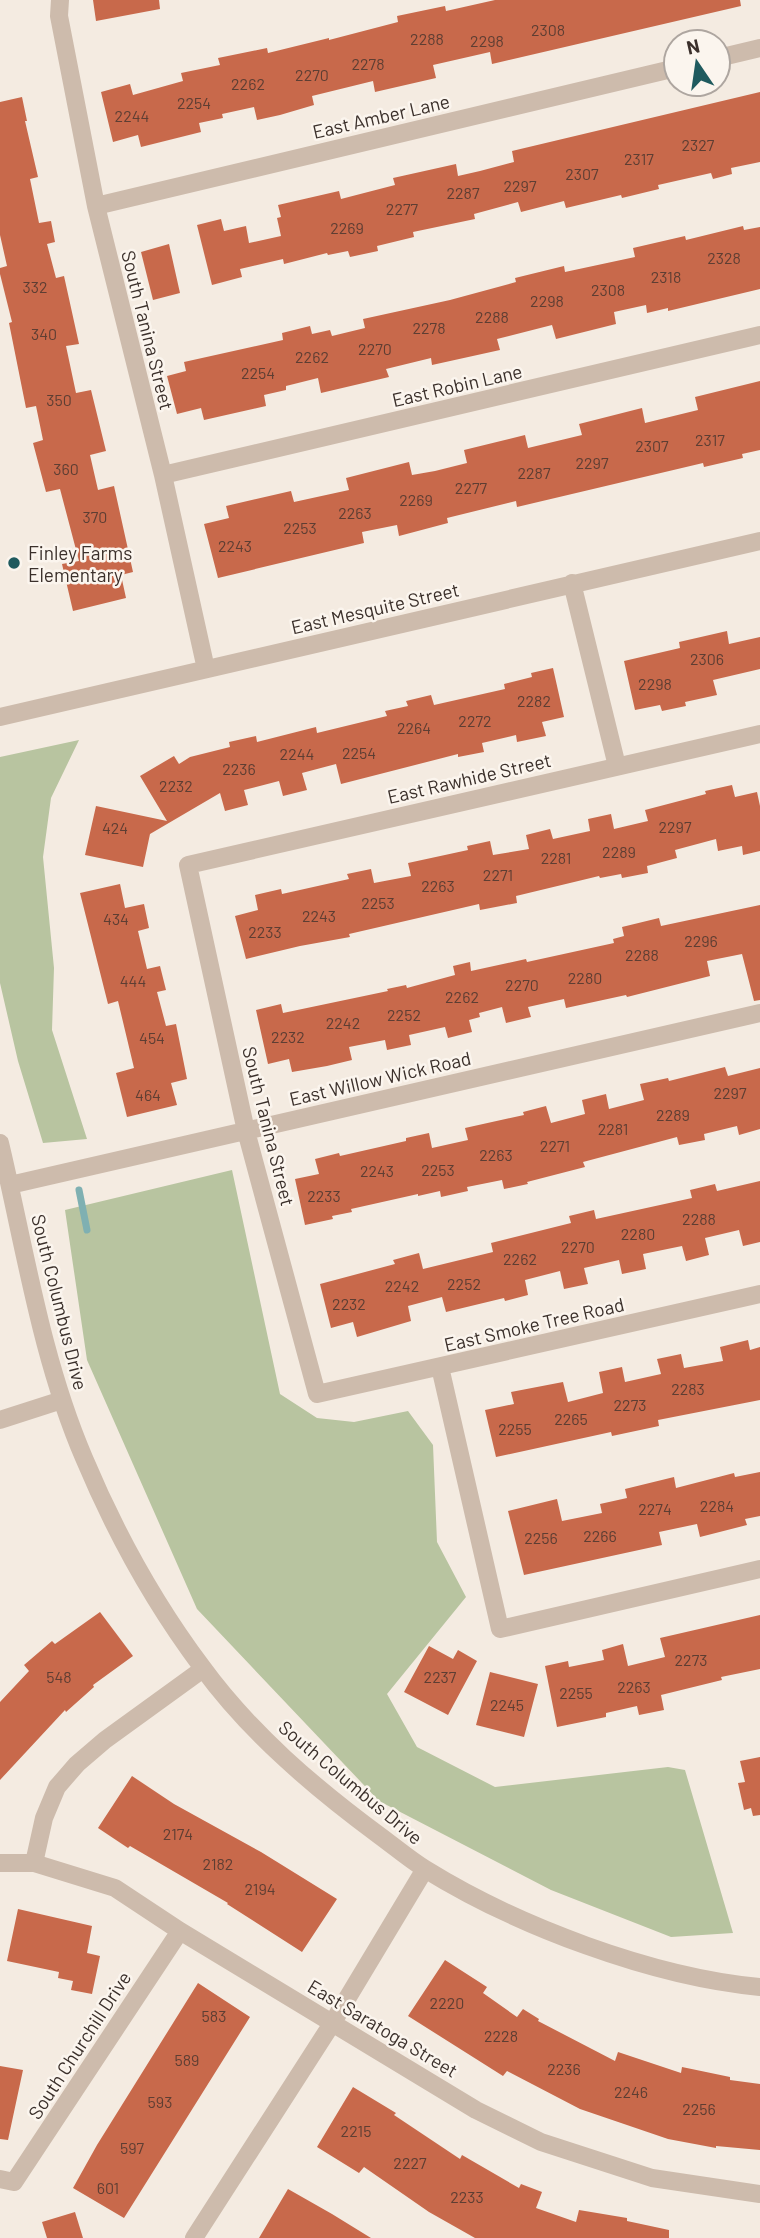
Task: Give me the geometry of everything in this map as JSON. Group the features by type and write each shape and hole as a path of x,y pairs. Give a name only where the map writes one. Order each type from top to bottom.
{"street":[{"name":"South Tanina Street","path":"60,0 59,16 96,206 163,475 206,669"},
{"path":"732,55 760,48"},
{"name":"East Amber Lane","path":"96,206 662,71"},
{"name":"East Robin Lane","path":"163,475 760,335"},
{"name":"East Mesquite Street","path":"0,718 760,541"},
{"path":"572,583 617,766"},
{"name":"East Rawhide Street","path":"188,865 760,734"},
{"name":"South Tanina Street","path":"188,865 246,1131 317,1394"},
{"name":"East Willow Wick Road","path":"10,1185 760,1013"},
{"name":"South Columbus Drive","path":"0,1143 62,1400 83,1457 132,1560 203,1669 275,1749 356,1819 425,1869 333,2022 194,2238"},
{"name":"East Smoke Tree Road","path":"317,1394 760,1294"},
{"path":"440,1367 500,1629 760,1569"},
{"path":"0,1420 62,1400"},
{"path":"34,1863 44,1818 57,1787 77,1764 105,1740 203,1669"},
{"name":"East Saratoga Street","path":"0,1863 34,1863 115,1888 180,1931 476,2110 541,2142 652,2178 760,2194"},
{"path":"425,1869 544,1930 659,1968 710,1980 760,1987"},
{"name":"South Churchill Drive","path":"7,2180 180,1931"}],"green space":[{"path":"79,740 51,798 43,857 54,968 52,1030 87,1139 43,1143 18,1061 0,983 0,757"},
{"path":"232,1170 280,1394 317,1418 354,1422 408,1411 433,1445 437,1542 466,1597 387,1694 417,1747 495,1787 668,1767 685,1770 733,1933 671,1937 551,1890 379,1801 197,1609 87,1360 65,1210"}],"building":[{"path":"93,0 159,0 160,9 96,21"},
{"path":"495,0 740,0 741,6 492,64 490,52 433,65 436,78 375,92 373,81 312,96 314,105 257,120 254,107 222,114 223,118 199,123 201,132 141,147 138,135 113,142 101,92 130,84 133,95 183,81 181,73 220,65 218,58 267,48 268,53 398,22 397,16 445,6 446,11"},
{"path":"760,92 760,162 731,168 732,174 713,179 711,173 658,185 659,189 622,198 621,195 566,208 564,201 521,212 518,202 474,214 475,219 413,232 414,237 377,246 378,251 350,257 348,251 327,253 284,264 283,259 240,269 242,277 212,285 197,225 221,219 224,231 246,226 249,243 281,236 277,218 281,217 278,205 339,191 341,199 395,185 393,178 456,164 458,176 480,171 514,162 512,151"},
{"path":"22,97 38,177 30,179 39,223 51,221 55,242 47,244 56,278 64,276 79,344 66,346 76,393 91,390 106,451 90,455 98,490 114,486 133,572 121,575 126,598 73,611 62,564 79,561 60,489 46,492 33,443 43,440 36,406 26,408 9,323 12,322 0,274 0,268 7,266 0,235 0,102"},
{"path":"743,226 744,230 760,227 760,289 668,311 668,308 647,313 646,305 614,312 616,324 556,339 552,325 497,339 500,350 432,365 431,358 386,369 389,377 321,393 318,378 264,395 266,406 204,420 201,408 177,414 167,376 186,371 184,362 283,340 282,333 310,326 312,334 330,330 332,336 365,328 363,319 450,300 516,282 515,278 564,266 565,272 635,257 633,248 685,236 686,240"},
{"path":"169,244 180,293 153,300 141,252"},
{"path":"760,381 760,450 742,454 743,458 704,467 703,463 517,507 516,501 447,518 448,523 399,536 397,525 362,532 364,543 218,578 204,524 229,518 226,506 291,491 294,502 349,490 346,478 409,462 412,475 435,471 467,463 464,450 525,435 528,448 582,435 579,424 642,408 645,423 698,410 695,397"},
{"path":"727,631 729,644 760,637 760,669 713,680 717,695 685,702 686,706 662,711 660,705 635,710 624,661 680,648 679,642"},
{"path":"553,668 564,717 542,722 546,736 517,742 516,735 482,743 484,752 458,757 458,754 341,784 336,764 302,773 307,790 283,796 279,781 244,790 248,805 225,811 220,793 150,834 143,867 85,855 96,806 167,821 140,776 174,756 179,764 190,757 230,747 229,742 256,736 257,742 316,727 317,733 387,716 385,711 408,706 406,701 431,695 434,705 505,689 504,684"},
{"path":"732,785 735,797 757,792 760,806 760,851 743,855 742,846 718,851 716,839 675,850 677,858 647,866 648,873 622,878 621,874 599,876 516,896 517,903 480,910 479,904 349,934 350,937 246,959 235,916 258,910 255,895 281,889 282,894 349,879 347,874 371,869 374,883 411,876 408,863 468,850 467,846 490,841 493,855 529,849 526,835 550,829 553,839 590,831 588,819 611,814 614,829 648,821 645,810"},
{"path":"120,884 125,908 144,904 149,928 138,931 147,969 160,966 166,990 157,992 166,1026 176,1024 187,1079 171,1083 177,1105 127,1117 116,1073 134,1068 118,1001 108,1004 80,893"},
{"path":"760,905 760,1000 754,1001 742,954 707,961 710,976 627,997 626,995 566,1008 564,999 528,1007 531,1017 506,1023 502,1007 479,1013 480,1017 469,1020 472,1032 448,1038 445,1027 409,1035 411,1045 387,1050 385,1040 349,1047 352,1060 292,1072 289,1059 268,1064 256,1010 281,1004 283,1013 406,985 407,988 455,975 453,966 470,962 471,971 526,959 527,962 614,943 613,939 624,936 622,927 659,918 661,926"},
{"path":"725,1067 728,1076 760,1068 760,1129 739,1135 737,1126 704,1134 705,1140 679,1145 677,1137 583,1162 585,1167 527,1182 528,1184 504,1189 502,1180 467,1187 468,1191 441,1197 440,1191 418,1194 351,1209 352,1212 332,1216 333,1219 305,1225 295,1179 319,1174 315,1159 406,1141 406,1138 429,1133 432,1148 468,1140 465,1128 524,1115 523,1112 546,1106 551,1123 585,1114 582,1100 606,1094 609,1109 644,1100 640,1084 668,1078 669,1081"},
{"path":"760,1181 760,1242 743,1246 739,1230 705,1238 709,1255 686,1261 682,1246 643,1254 646,1269 622,1274 619,1260 584,1268 588,1284 564,1289 560,1271 525,1280 528,1295 505,1301 504,1298 446,1312 442,1297 408,1306 411,1321 357,1337 353,1322 331,1328 320,1284 395,1264 393,1260 419,1253 423,1269 493,1252 491,1243 571,1223 569,1216 594,1210 596,1219 692,1198 690,1190 715,1184 717,1191"},
{"path":"748,1340 750,1350 760,1347 760,1400 658,1420 659,1426 612,1436 611,1432 496,1457 485,1410 514,1404 511,1392 563,1382 568,1402 603,1393 599,1372 622,1367 625,1382 661,1374 657,1359 681,1354 684,1368 723,1361 720,1347"},
{"path":"760,1472 760,1516 745,1519 747,1525 700,1537 697,1524 659,1532 662,1545 524,1575 508,1511 557,1499 562,1521 602,1513 600,1504 627,1498 625,1489 674,1477 676,1488 734,1473 735,1477"},
{"path":"100,1612 133,1656 93,1685 94,1687 66,1712 65,1710 0,1780 0,1702 29,1671 24,1665 52,1641 55,1644"},
{"path":"760,1615 760,1669 721,1677 722,1680 661,1695 664,1710 639,1715 637,1706 606,1713 606,1717 557,1727 545,1666 568,1661 569,1667 604,1660 602,1650 623,1644 628,1666 665,1657 660,1638"},
{"path":"429,1646 453,1659 458,1650 477,1661 448,1715 404,1692"},
{"path":"490,1672 538,1684 524,1737 476,1725"},
{"path":"760,1757 760,1815 753,1816 751,1808 744,1810 738,1783 745,1782 740,1761"},
{"path":"132,1776 174,1804 261,1852 337,1899 302,1952 228,1903 130,1846 128,1848 98,1828"},
{"path":"18,1909 92,1926 87,1953 100,1956 92,1994 71,1990 73,1981 58,1978 59,1972 7,1961"},
{"path":"445,1960 487,1987 483,1993 517,2017 523,2009 539,2019 538,2021 615,2061 618,2052 681,2073 682,2067 730,2077 730,2080 760,2084 760,2150 716,2148 668,2139 580,2109 507,2071 503,2076 408,2016"},
{"path":"198,1983 250,2017 124,2218 73,2188"},
{"path":"0,2066 23,2070 8,2140 0,2139"},
{"path":"353,2087 396,2113 394,2115 460,2159 462,2155 519,2188 521,2184 542,2192 536,2208 576,2222 579,2210 627,2218 627,2221 669,2230 669,2238 475,2238 429,2212 364,2167 359,2173 317,2147"},
{"path":"288,2189 332,2214 371,2238 259,2238"},
{"path":"75,2212 83,2238 47,2238 42,2222"}],"waterway":[{"path":"79,1190 87,1230"}],"place":[{"name":"Finley Farms Elementary","path":"14,563"}]}
